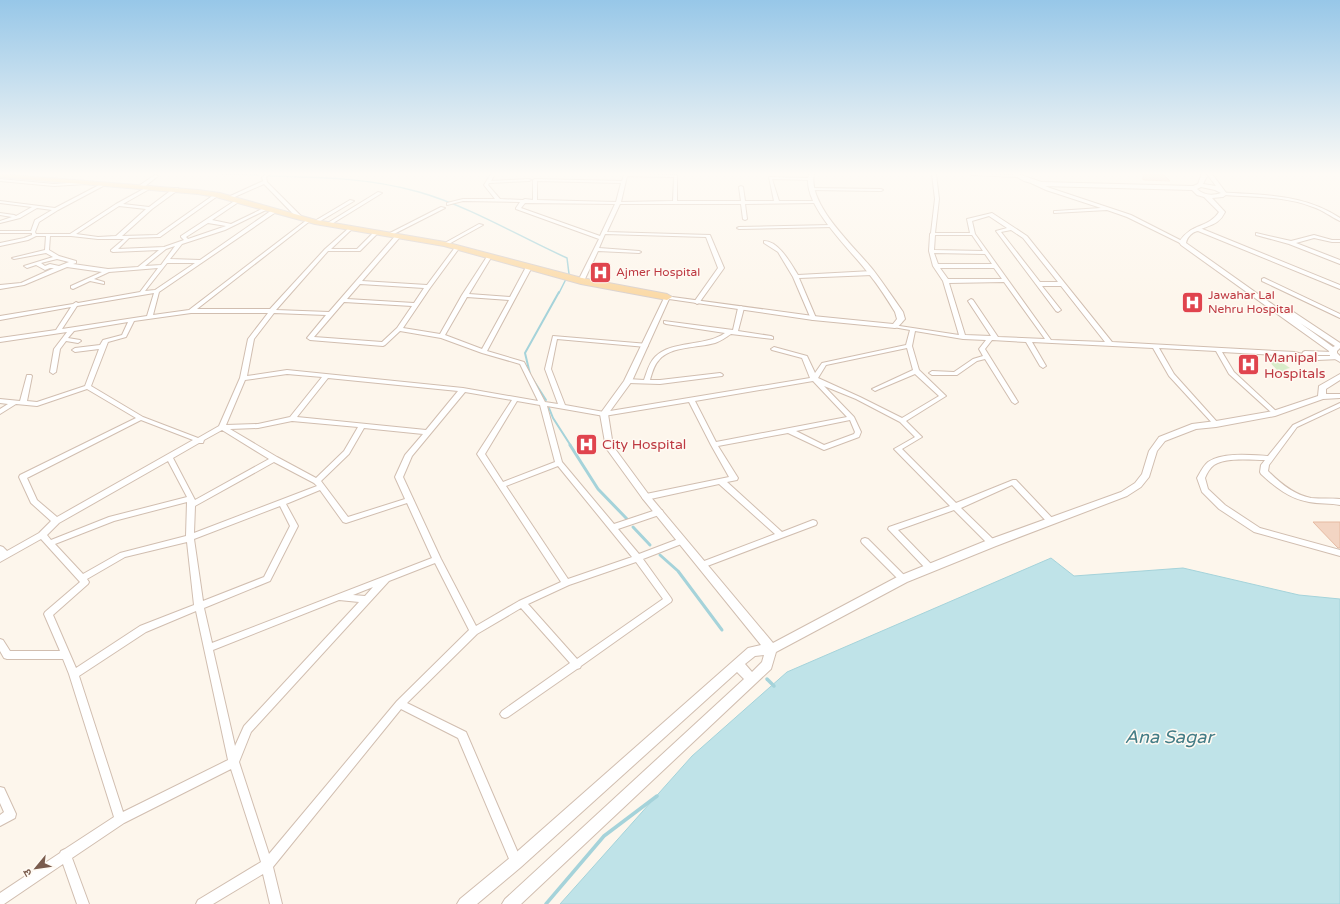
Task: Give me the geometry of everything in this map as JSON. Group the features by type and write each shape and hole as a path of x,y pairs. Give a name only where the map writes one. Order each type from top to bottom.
{"main road":[{"path":"294,216 376,233 445,244 579,280 667,297"}],"street":[{"path":"0,222 17,216"},
{"path":"0,245 7,242 26,240 34,233 37,220 43,216"},
{"path":"71,235 100,216"},
{"path":"118,238 141,216"},
{"path":"0,232 71,235 98,238 158,236 187,216"},
{"path":"187,240 183,237 214,216"},
{"path":"127,238 113,251 164,248 231,225 249,216"},
{"path":"0,318 142,292 157,291 266,216"},
{"path":"304,216 308,220"},
{"path":"191,311 308,220 316,216"},
{"path":"328,224 341,216"},
{"path":"388,235 426,216"},
{"path":"544,216 603,235 708,236 721,268 697,302"},
{"path":"579,280 612,216"},
{"path":"824,216 872,273 899,312 901,319 896,326"},
{"path":"935,216 931,251 936,266 946,280 963,337"},
{"path":"982,216 968,220 973,234 1049,341"},
{"path":"993,216 1025,237 1110,344"},
{"path":"1129,216 1182,242 1186,247 1223,269 1273,302 1337,353"},
{"path":"1182,242 1197,229 1213,223 1219,216"},
{"path":"207,221 231,225"},
{"path":"445,244 481,225"},
{"path":"739,228 831,226"},
{"path":"222,427 243,378 251,339 272,311 327,250 350,228"},
{"path":"1012,228 998,231 1058,310"},
{"path":"1197,229 1186,240 1263,302 1337,353"},
{"path":"1197,229 1340,287"},
{"path":"327,250 358,250 376,233"},
{"path":"932,234 973,234"},
{"path":"1258,234 1291,243 1340,262"},
{"path":"47,251 48,235"},
{"path":"398,236 310,338 385,345 399,329 458,247"},
{"path":"1291,243 1314,236 1332,241 1340,241"},
{"path":"95,244 98,238"},
{"path":"766,242 780,251 796,277 813,318"},
{"path":"142,292 180,243"},
{"path":"140,268 164,248"},
{"path":"596,249 639,252"},
{"path":"0,287 22,284 74,262 58,257 47,251 14,258"},
{"path":"931,251 986,253"},
{"path":"442,336 465,295 490,256"},
{"path":"27,266 58,257"},
{"path":"167,261 199,261"},
{"path":"37,263 45,268 50,266 58,268"},
{"path":"66,265 108,271 163,266"},
{"path":"936,266 996,266"},
{"path":"484,352 529,267"},
{"path":"73,287 108,271"},
{"path":"796,277 872,273"},
{"path":"91,280 102,282"},
{"path":"946,280 1006,280"},
{"path":"1264,280 1340,316"},
{"path":"358,282 428,287"},
{"path":"1039,284 1062,284"},
{"path":"149,318 157,291"},
{"path":"465,295 511,299"},
{"path":"771,649 646,497 609,446 604,414 628,381 667,297 813,318 896,326 963,337 1295,354 1317,358 1337,353"},
{"path":"343,300 415,305"},
{"path":"972,301 994,338"},
{"path":"1263,302 1273,302"},
{"path":"58,331 76,304"},
{"path":"646,382 655,361 659,356 679,349 716,342 733,332 741,308"},
{"path":"0,340 191,311 272,311 331,314"},
{"path":"88,387 105,341 124,336 132,320"},
{"path":"666,322 771,338"},
{"path":"53,372 57,349 72,329"},
{"path":"399,329 442,336 484,352 522,363 543,405 559,463 638,558 668,600 505,714"},
{"path":"902,421 943,396 916,372 909,346 913,329"},
{"path":"562,407 548,369 555,337 646,345"},
{"path":"994,338 982,349 1015,402"},
{"path":"64,339 78,341"},
{"path":"1028,340 1043,366"},
{"path":"814,378 824,364 909,346"},
{"path":"1155,347 1171,375 1216,424"},
{"path":"74,350 102,348"},
{"path":"774,349 805,356 814,378 852,418 858,432 857,435 824,448 788,430"},
{"path":"1219,350 1231,373 1275,413"},
{"path":"932,373 955,374 975,360 987,356"},
{"path":"243,378 287,372 463,390 543,405 604,414 814,378 858,398 902,421 919,437 897,449 992,543"},
{"path":"875,389 916,372"},
{"path":"628,381 646,382 680,380 720,375"},
{"path":"23,403 29,376"},
{"path":"292,419 326,376"},
{"path":"1322,397 1322,388 1340,376"},
{"path":"0,401 37,404 88,387 141,418 200,441"},
{"path":"463,390 409,455 399,477 437,559 474,631"},
{"path":"465,904 516,862 752,651 771,649 903,579 992,543 1102,504 1124,494 1138,485 1146,475 1153,451 1162,439 1195,426 1216,424 1275,413 1322,397 1340,396"},
{"path":"515,400 481,454 566,582"},
{"path":"691,400 714,445 734,478"},
{"path":"0,412 16,402"},
{"path":"1340,405 1295,426 1265,465 1264,472 1285,490 1305,499 1340,502"},
{"path":"56,521 34,501 24,477 141,418"},
{"path":"714,445 852,418"},
{"path":"2,554 42,535 56,521 200,441 222,427 258,426 292,419 429,432"},
{"path":"82,578 123,555 190,538 282,503 319,484 347,452 362,426"},
{"path":"222,427 274,460 319,484 346,520 410,500"},
{"path":"169,457 191,502 190,538 199,607 234,762 267,865 276,904"},
{"path":"1271,458 1229,459 1212,463 1206,469 1202,478 1205,490 1222,507 1256,530 1340,552"},
{"path":"50,543 112,519 191,502 274,460"},
{"path":"502,485 559,463"},
{"path":"646,497 734,478"},
{"path":"729,488 734,478"},
{"path":"721,481 781,535"},
{"path":"930,568 892,529 955,507 1013,482 1051,521"},
{"path":"74,674 143,629 267,579 294,526 282,503"},
{"path":"612,528 659,512"},
{"path":"702,565 813,523"},
{"path":"42,535 85,582 48,614 74,674 120,819"},
{"path":"202,904 267,865 400,704 474,631 522,603 566,582 638,558 682,541"},
{"path":"865,541 903,579"},
{"path":"208,648 437,559"},
{"path":"0,900 120,819 234,762 247,729 386,579"},
{"path":"338,598 368,599"},
{"path":"522,603 577,665"},
{"path":"0,643 7,655 66,655"},
{"path":"510,904 767,665 771,649"},
{"path":"737,664 752,679"},
{"path":"400,704 462,735 516,862"},
{"path":"0,792 11,814 0,821"},
{"path":"65,855 82,904"}],"green space":[{"path":"1264,356 1284,364 1290,368 1286,369 1295,375 1280,373"}],"water":[{"name":"Ana Sagar","path":"1051,558 1074,576 1183,568 1299,595 1340,599 1340,904 560,904 692,756 787,672"}],"building":[{"path":"1313,522 1340,522 1340,548 1338,548"}],"waterway":[{"path":"481,216 567,258 569,274"},
{"path":"559,293 566,279"},
{"path":"530,374 525,353 559,292"},
{"path":"532,378 546,400"},
{"path":"549,408 553,418 571,446"},
{"path":"570,445 598,489 627,519"},
{"path":"633,527 650,545"},
{"path":"660,555 678,571 722,630"},
{"path":"767,679 774,686"},
{"path":"546,904 604,836 657,796"}],"place":[{"name":"Ajmer Hospital","path":"601,272"},
{"name":"Jawahar Lal Nehru Hospital","path":"1193,302"},
{"name":"Manipal Hospitals","path":"1248,365"},
{"name":"City Hospital","path":"587,444"}]}
